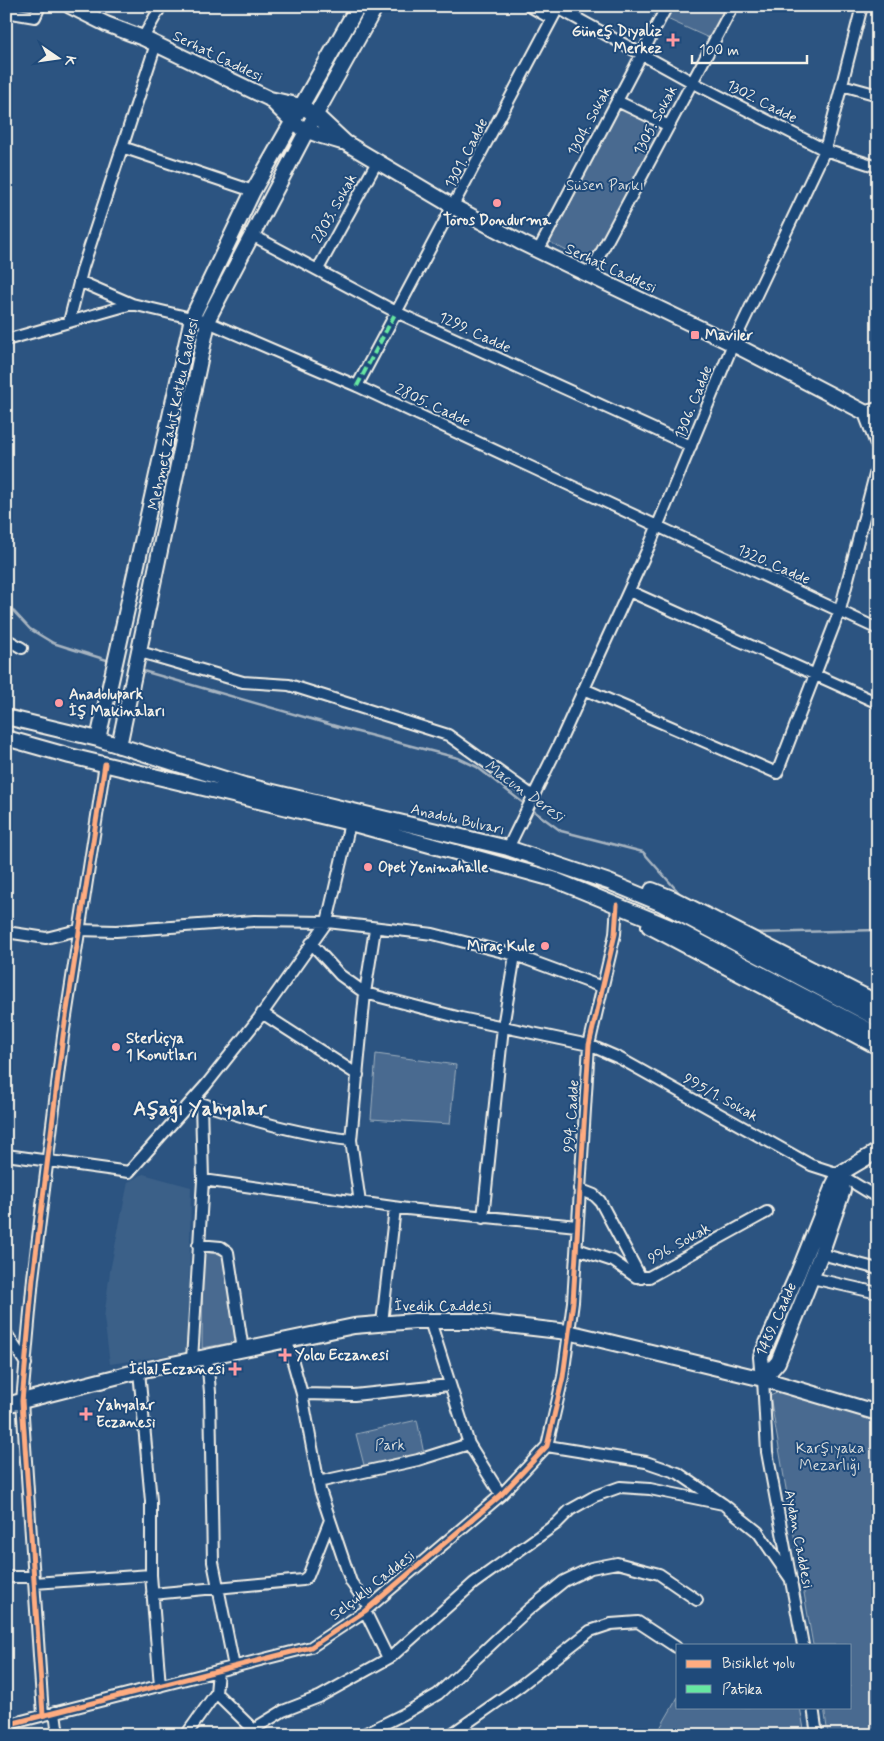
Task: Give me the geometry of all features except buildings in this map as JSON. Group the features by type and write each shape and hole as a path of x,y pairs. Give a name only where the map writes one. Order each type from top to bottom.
{"main road":[{"name":"Serhat Caddesi","path":"70,6 106,24 150,41 270,99 301,106 316,115 346,143 454,207 538,251 872,411 878,444"},
{"name":"Mehmet Zahit Kotku Caddesi","path":"98,740 192,318 252,192 358,6"},
{"name":"Mehmet Zahit Kotku Caddesi","path":"119,746 208,322 306,132 376,6"},
{"name":"Serhat Caddesi","path":"270,99 292,123 306,132 346,143"},
{"name":"Anadolu Bulvarı","path":"6,717 98,740 244,785 508,848 609,882 662,904 878,1019"},
{"name":"Anadolu Bulvarı","path":"6,738 350,823 553,879 677,930 878,1036"},
{"path":"609,882 644,887 672,898 878,1003"},
{"path":"617,905 666,936 878,1047"},
{"path":"839,1174 878,1151"},
{"name":"1489. Cadde","path":"763,1379 761,1356 805,1276 821,1254 843,1190 839,1174"},
{"name":"1489. Cadde","path":"805,1276 839,1174"},
{"name":"İvedik Caddesi","path":"6,1405 139,1371 287,1342 354,1326 430,1321 502,1323 568,1332 763,1379 878,1413"}],"street":[{"path":"6,12 35,17 40,6"},
{"path":"69,322 79,281 122,147 161,6"},
{"path":"529,6 552,19"},
{"name":"1304. Sokak","path":"538,251 667,6"},
{"name":"1305. Sokak","path":"589,275 733,6"},
{"name":"1306. Cadde","path":"508,848 629,591 733,344 825,150 862,6"},
{"name":"1301. Cadde","path":"358,386 558,7"},
{"name":"1302. Cadde","path":"558,7 692,82 825,150 878,167"},
{"path":"842,85 878,95"},
{"path":"617,101 668,126"},
{"path":"122,147 252,192"},
{"name":"2803. Sokak","path":"318,269 377,162"},
{"name":"1299. Cadde","path":"252,235 396,312 691,446"},
{"name":"2805. Cadde","path":"79,281 132,304 208,322 358,386 657,528"},
{"path":"6,340 132,304"},
{"path":"584,689 777,773 840,610 878,463"},
{"name":"1320. Cadde","path":"657,528 878,629"},
{"path":"629,591 878,703"},
{"path":"6,639 22,648"},
{"path":"140,652 242,682 289,685 448,735 529,803"},
{"path":"43,1715 22,1401 33,1278 78,930 105,764"},
{"path":"6,1155 128,1172 197,1101 327,922 350,823"},
{"name":"994. Cadde","path":"568,1332 577,1249 579,1189 589,1045 615,934 617,905"},
{"path":"6,932 46,938 78,930 116,931 254,921 327,922 375,929 433,934 515,955 602,987"},
{"path":"360,1203 351,1140 365,993 375,929"},
{"path":"311,943 340,975 365,993"},
{"path":"483,1218 503,1027 515,955"},
{"name":"995/1. Sokak","path":"365,993 503,1027 589,1045 619,1058 811,1165 839,1174 878,1198"},
{"path":"262,1013 358,1076"},
{"path":"197,1101 249,1120 325,1137 351,1140"},
{"path":"192,1360 203,1180 197,1101"},
{"path":"203,1180 395,1208 577,1226"},
{"path":"579,1189 594,1195 600,1201 641,1278"},
{"path":"382,1323 395,1208"},
{"name":"996. Sokak","path":"577,1249 613,1261 641,1278 649,1276 767,1212"},
{"path":"198,1245 221,1247 228,1252 244,1350"},
{"path":"821,1254 878,1269"},
{"path":"805,1276 878,1292"},
{"path":"430,1321 469,1444 501,1495"},
{"path":"568,1332 560,1394 548,1446 646,1462 678,1473 723,1504 758,1532 792,1581"},
{"path":"6,1333 26,1364"},
{"path":"287,1342 302,1394 318,1482 330,1520 351,1582 367,1609 388,1658"},
{"path":"207,1357 210,1392 213,1562 234,1667"},
{"path":"139,1371 151,1501 151,1576 160,1686"},
{"name":"Aydan Caddesi","path":"763,1379 767,1452 803,1644"},
{"path":"302,1394 354,1395 449,1385"},
{"path":"318,1482 418,1460 469,1444"},
{"name":"Selçuklu Caddesi","path":"6,1725 311,1647 367,1609 501,1495 548,1446"},
{"path":"216,1693 253,1733 283,1711 319,1697 388,1658 474,1583 556,1524 570,1510 595,1496 620,1487 679,1494 723,1504"},
{"path":"152,1594 304,1580 308,1576 330,1520"},
{"path":"362,1735 438,1694 528,1610 564,1581 591,1568 617,1563 659,1574 697,1600"},
{"path":"6,1578 34,1580 151,1576"},
{"path":"450,1735 514,1691 590,1632 611,1624 638,1622 676,1647"},
{"path":"186,1735 216,1693 218,1671"},
{"path":"813,1708 817,1735"},
{"path":"55,1712 58,1735"}],"shaded area":[{"path":"143,1174 191,1187 188,1352 110,1364 104,1318 110,1271 128,1182"}],"green space":[{"path":"672,6 728,6 711,39 665,18"},
{"name":"Süsen Parkı","path":"620,106 661,128 589,263 548,241"},
{"path":"376,1054 456,1065 450,1124 371,1119"},
{"path":"203,1252 224,1255 236,1342 202,1348"},
{"name":"Karşıyaka Mezarlığı","path":"779,1392 878,1420 878,1735 828,1735 824,1708 852,1708 852,1644 813,1644 770,1396"},
{"name":"Park","path":"417,1420 424,1454 365,1469 356,1434"},
{"path":"676,1700 676,1708 800,1708 805,1735 656,1735"}],"waterway":[{"name":"Macun Deresi","path":"6,603 30,629 53,643 110,661"},
{"name":"Macun Deresi","path":"143,671 346,729 458,758 477,767 527,806"},
{"name":"Macun Deresi","path":"531,809 561,831 643,852 681,895"},
{"name":"Macun Deresi","path":"754,933 878,930"}],"marked path":[{"path":"357,386 396,312"}],"cycle path":[{"path":"43,1715 22,1401 33,1278 63,1036 105,764"},
{"path":"6,1725 311,1647 365,1611 501,1495 547,1446 563,1377 573,1302 589,1045 615,934 617,905"}],"place":[{"name":"Güneş Diyaliz Merkez","path":"673,40"},
{"name":"Toros Dondurma","path":"497,203"},
{"name":"Maviler","path":"695,335"},
{"name":"Anadolupark İş Makinaları","path":"59,703"},
{"name":"Opet Yenimahalle","path":"368,867"},
{"name":"Miraç Kule","path":"545,946"},
{"name":"Sterliçya 1 Konutları","path":"116,1047"},
{"name":"Yolcu Eczanesi","path":"285,1355"},
{"name":"İclal Eczanesi","path":"235,1369"},
{"name":"Yahyalar Eczanesi","path":"86,1414"}],"district":[{"name":"Aşağı Yahyalar","path":"200,1108"}]}
